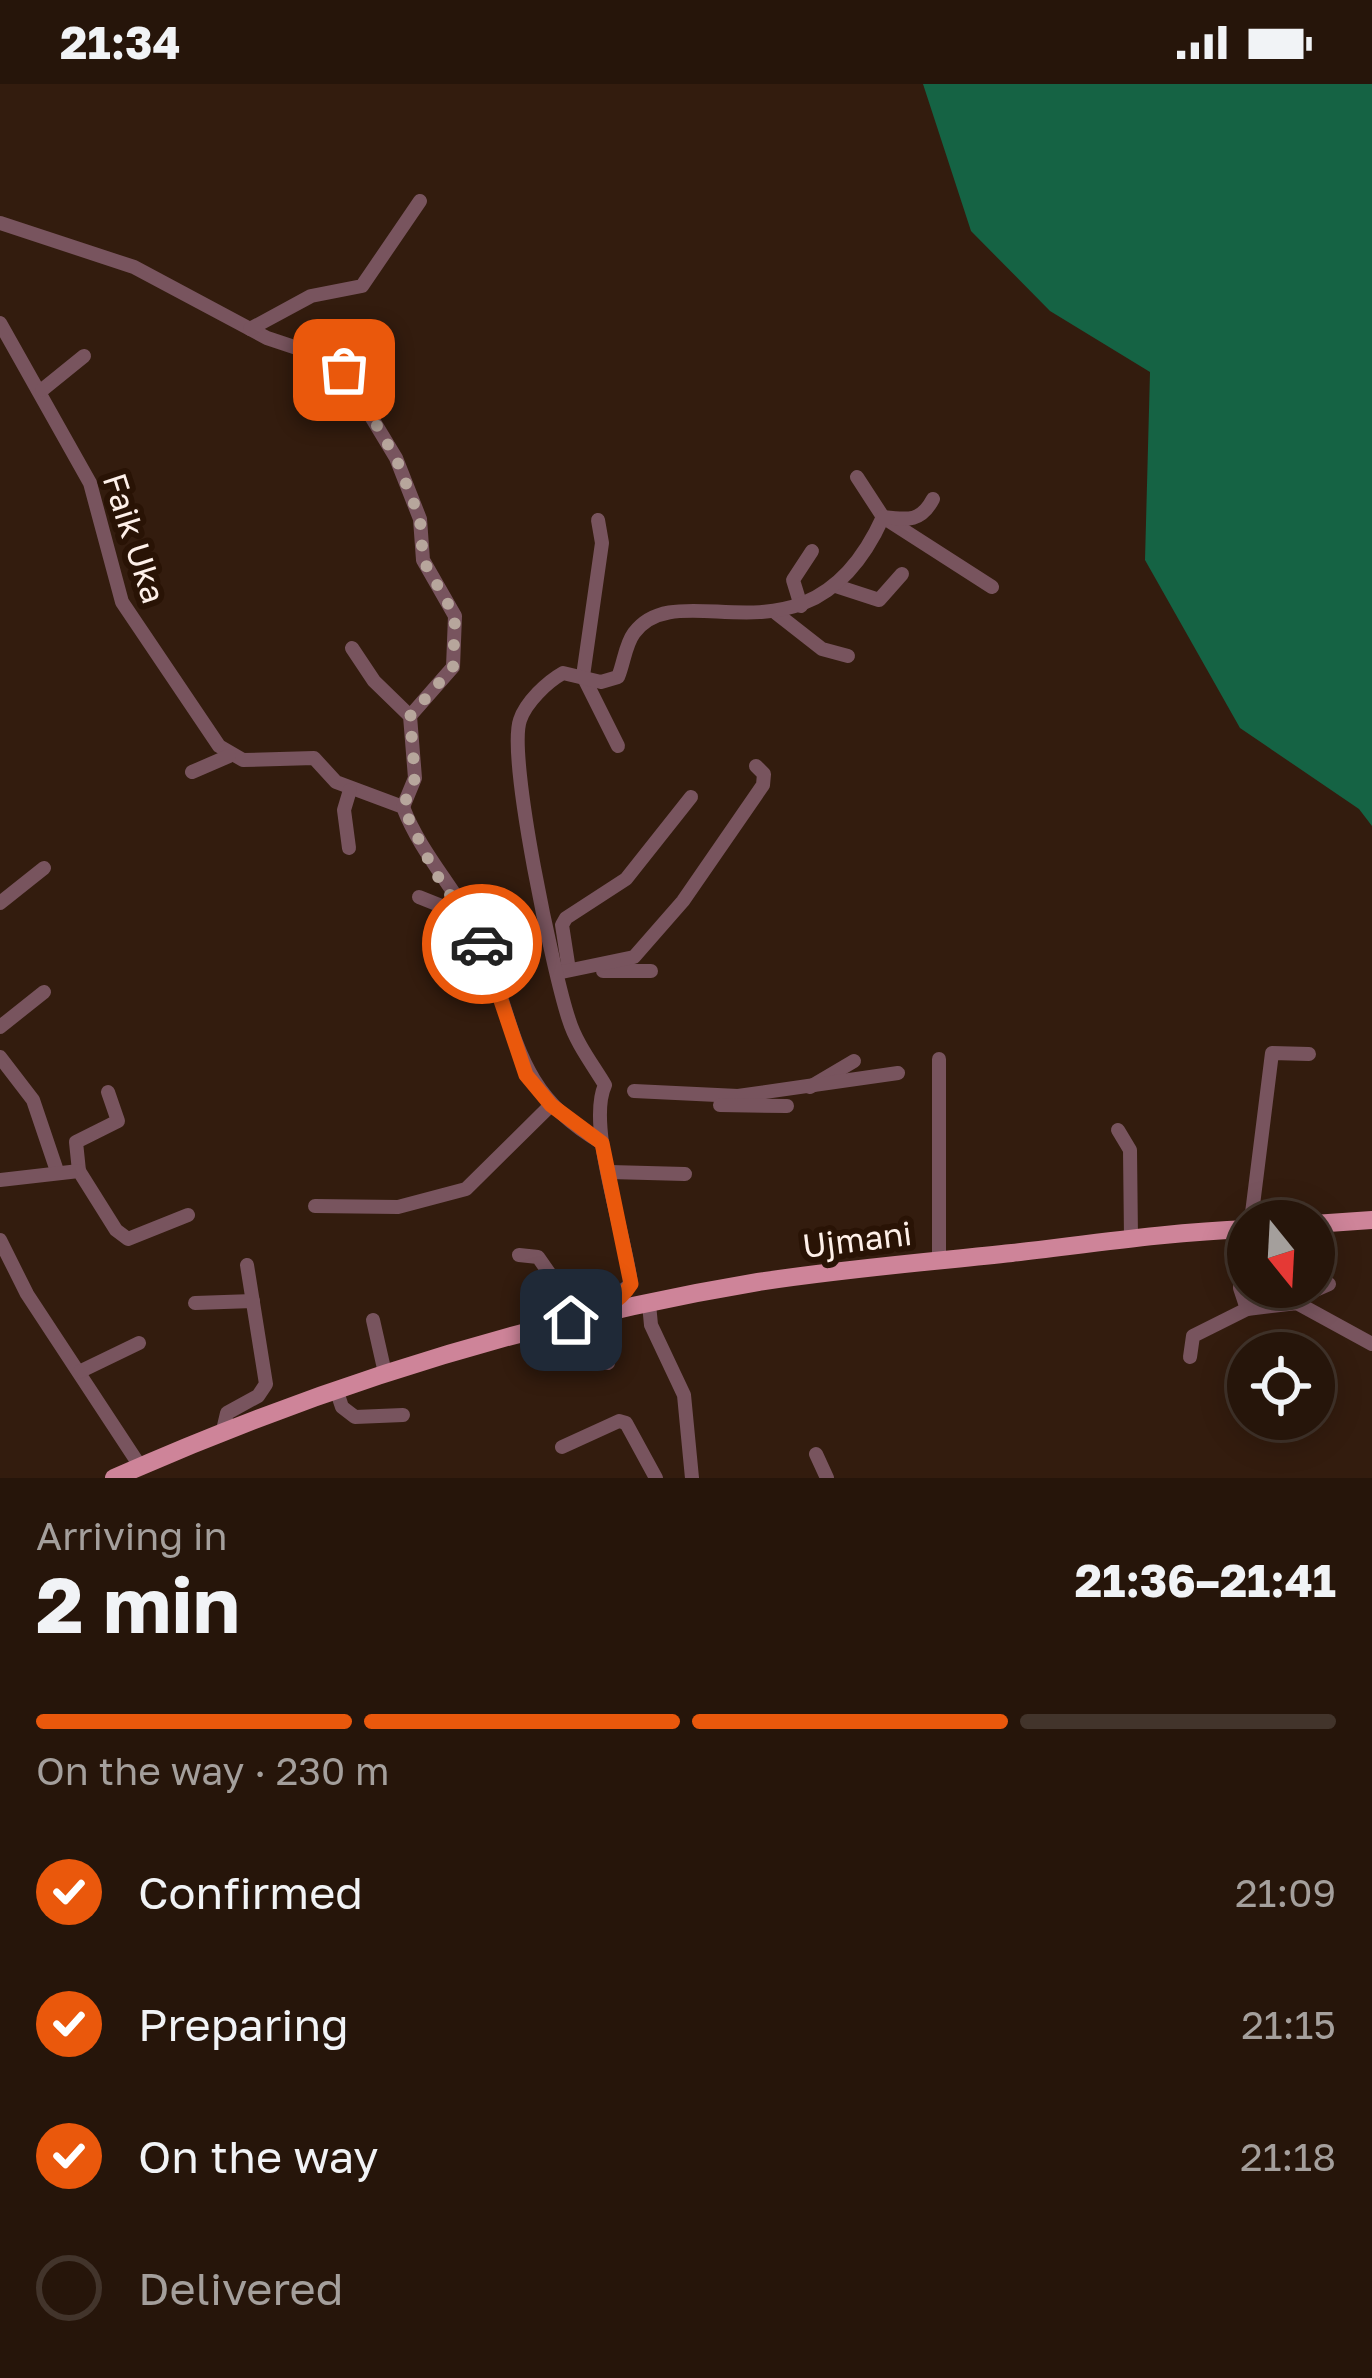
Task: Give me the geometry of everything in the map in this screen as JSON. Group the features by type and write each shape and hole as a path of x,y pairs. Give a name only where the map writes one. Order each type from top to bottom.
{"main road":[{"path":"1335,1223 1372,1220"},
{"name":"Ujmani","path":"114,1478 222,1427 385,1373 593,1315 755,1283 1227,1228"}],"street":[{"path":"250,329 311,296 362,286 420,201"},
{"path":"0,223 149,274 250,329 333,360 396,458 420,519 423,560 449,600 458,632 446,682 410,716"},
{"name":"Faik Uka","path":"0,323 42,390 90,484 122,602 230,755"},
{"path":"42,390 84,356"},
{"path":"857,477 883,517 992,587"},
{"path":"883,517 909,520 925,514 933,499"},
{"path":"563,972 532,854 517,736 524,711 563,673 610,683 618,677 634,633 654,619 732,611 776,613 801,606 836,586 868,550 883,517"},
{"path":"598,520 602,544 583,676 618,746"},
{"path":"801,606 793,580 812,551"},
{"path":"836,586 879,600 902,574"},
{"path":"776,613 823,649 848,656"},
{"path":"352,648 374,681 410,716 415,778 403,807 413,835 482,942 520,1063 551,1105 602,1143"},
{"path":"192,772 230,755 314,758 350,790 403,807"},
{"path":"563,972 634,956 683,902 763,784 764,774 756,766"},
{"path":"349,848 344,810 350,790"},
{"path":"608,1363 593,1315 625,1294 631,1284 602,1143 599,1100 604,1085 570,1025 562,925 626,879 691,797"},
{"path":"0,903 44,868"},
{"path":"419,897 464,915"},
{"path":"592,967 650,971"},
{"path":"0,1027 44,992"},
{"path":"1251,1200 1272,1053 1309,1054"},
{"path":"0,1057 33,1100 57,1171"},
{"path":"939,1059 939,1259"},
{"path":"811,1087 854,1061"},
{"path":"604,1085 689,1098 898,1073"},
{"path":"634,1091 683,1106 787,1106"},
{"path":"108,1093 118,1121 76,1142 80,1171 124,1237 133,1240 188,1215"},
{"path":"315,1206 398,1207 466,1189 551,1105"},
{"path":"1118,1130 1130,1150 1131,1238"},
{"path":"0,1180 80,1171"},
{"path":"610,1172 685,1174"},
{"path":"0,1240 27,1294 140,1466"},
{"path":"519,1255 538,1257 563,1293 571,1320"},
{"name":"Ujmani","path":"222,1427 226,1414 258,1396 266,1384 247,1264"},
{"path":"195,1303 253,1301"},
{"path":"649,1304 651,1325 684,1394 692,1478"},
{"path":"1190,1357 1192,1336 1254,1308"},
{"path":"1306,1308 1372,1344"},
{"path":"373,1320 385,1373"},
{"path":"79,1372 140,1343"},
{"path":"336,1389 342,1407 355,1418 403,1414"},
{"path":"209,1411 222,1427"},
{"path":"562,1447 619,1421 626,1423 656,1478"},
{"path":"816,1454 827,1478"}],"green space":[{"path":"923,84 1372,84 1372,826 1359,809 1240,728 1145,560 1150,372 1050,311 971,231"}],"way so far":[{"path":"344,370 396,458 420,519 423,560 455,616 458,650 453,667 446,682 410,716 415,778 403,807 413,835 482,944"}],"route":[{"path":"482,944 526,1075 551,1105 602,1143 610,1172 631,1284 625,1294 593,1315 571,1320"}]}
